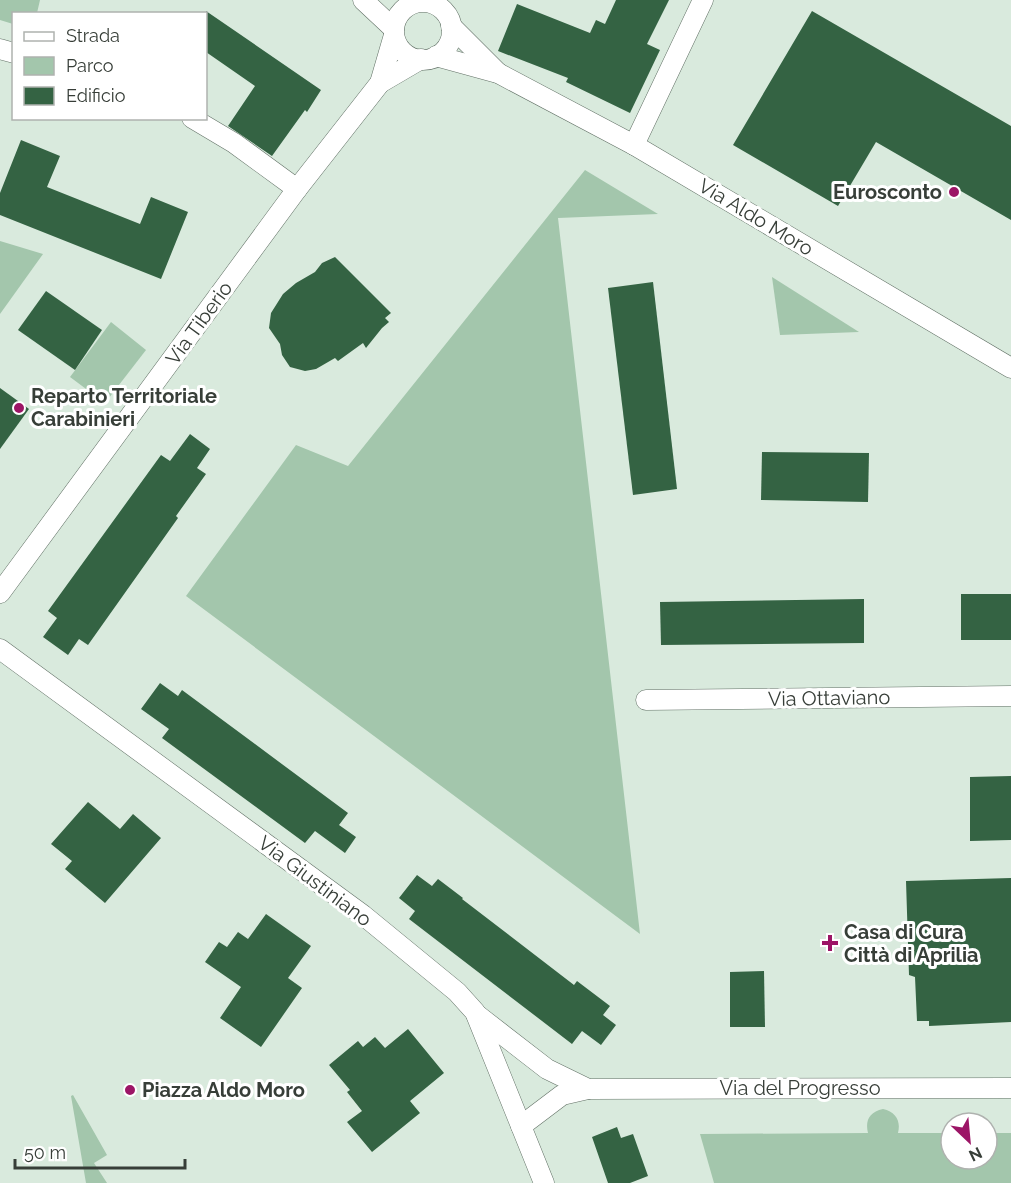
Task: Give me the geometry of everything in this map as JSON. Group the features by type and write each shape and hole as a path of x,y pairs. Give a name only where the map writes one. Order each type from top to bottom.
{"street":[{"name":"Via Aldo Moro","path":"363,0 394,32"},
{"path":"429,58 443,51 448,44 451,35 450,22 459,0"},
{"path":"634,145 703,0"},
{"name":"Via Aldo Moro","path":"498,73 450,22 444,10 436,5 428,2 409,2 396,20 394,32 397,44 412,57 429,58 498,73 634,145 1011,368"},
{"name":"Via Tiberio","path":"0,593 297,189 380,84 394,32"},
{"name":"Via Tiberio","path":"380,84 429,58"},
{"path":"195,120 226,138 297,189"},
{"name":"Via Giustiniano","path":"0,649 363,915 457,992 475,1012 544,1183"},
{"name":"Via Ottaviano","path":"646,700 1011,696"},
{"name":"Via del Progresso","path":"475,1012 547,1069 588,1089"},
{"name":"Via del Progresso","path":"521,1126 562,1095 588,1089 1011,1088"}],"green space":[{"path":"0,0 40,0 37,12 12,12 12,24 0,20"},
{"path":"585,170 658,214 558,218 640,934 186,596 296,445 348,466"},
{"path":"0,241 43,254 0,314"},
{"path":"772,277 859,332 780,335"},
{"path":"111,322 146,350 105,403 70,377"},
{"path":"73,1095 107,1155 94,1163 107,1183 86,1183 71,1096"},
{"path":"883,1109 891,1112 899,1125 898,1133 939,1133 939,1171 999,1171 999,1133 1011,1133 1011,1183 714,1183 700,1134 868,1133 869,1118 874,1112"}],"building":[{"path":"616,0 669,0 647,44 660,50 630,113 566,82 568,78 498,51 517,4 590,33 596,20 605,24"},
{"path":"812,11 1011,126 1011,220 876,142 838,206 733,145"},
{"path":"206,12 321,90 307,112 305,110 272,156 228,126 255,86 207,53"},
{"path":"21,140 60,156 47,187 140,224 151,197 188,212 161,279 0,215 0,193"},
{"path":"335,257 391,313 385,318 389,322 366,348 363,343 338,361 335,358 316,369 305,371 290,367 282,355 280,344 269,328 271,313 283,294 315,272 322,263"},
{"path":"653,282 677,489 633,495 608,288"},
{"path":"46,291 102,330 75,370 18,330"},
{"path":"0,388 29,409 0,449"},
{"path":"190,434 210,449 197,468 206,474 176,516 178,518 88,645 79,639 68,655 43,637 57,618 48,611 161,455 170,461"},
{"path":"762,452 869,453 868,502 761,500"},
{"path":"961,594 1011,594 1011,640 961,640"},
{"path":"864,599 864,643 661,645 660,602"},
{"path":"160,683 178,696 182,690 348,813 339,825 356,837 345,853 315,831 305,843 162,738 169,729 141,709"},
{"path":"1011,776 1011,840 970,841 970,777"},
{"path":"88,802 120,829 133,814 161,838 105,903 65,869 72,861 51,844"},
{"path":"417,875 432,886 438,879 574,985 577,981 610,1006 603,1015 616,1025 601,1045 582,1031 572,1044 409,919 415,911 399,898"},
{"path":"1011,878 1011,1022 929,1026 929,1021 917,1021 915,977 909,975 906,881"},
{"path":"266,914 311,946 288,978 302,988 261,1047 220,1018 241,987 205,962 219,942 227,947 238,932 248,939"},
{"path":"764,971 765,1027 730,1027 730,972"},
{"path":"408,1029 444,1073 410,1101 420,1113 372,1152 347,1122 362,1111 347,1092 350,1090 329,1065 358,1041 363,1047 375,1037 385,1048"},
{"path":"617,1127 621,1138 633,1134 648,1176 630,1183 608,1183 592,1137"}],"place":[{"name":"Eurosconto","path":"954,192"},
{"name":"Reparto Territoriale Carabinieri","path":"19,408"},
{"name":"Casa di Cura Città di Aprilia","path":"830,943"},
{"name":"Piazza Aldo Moro","path":"130,1090"}]}
